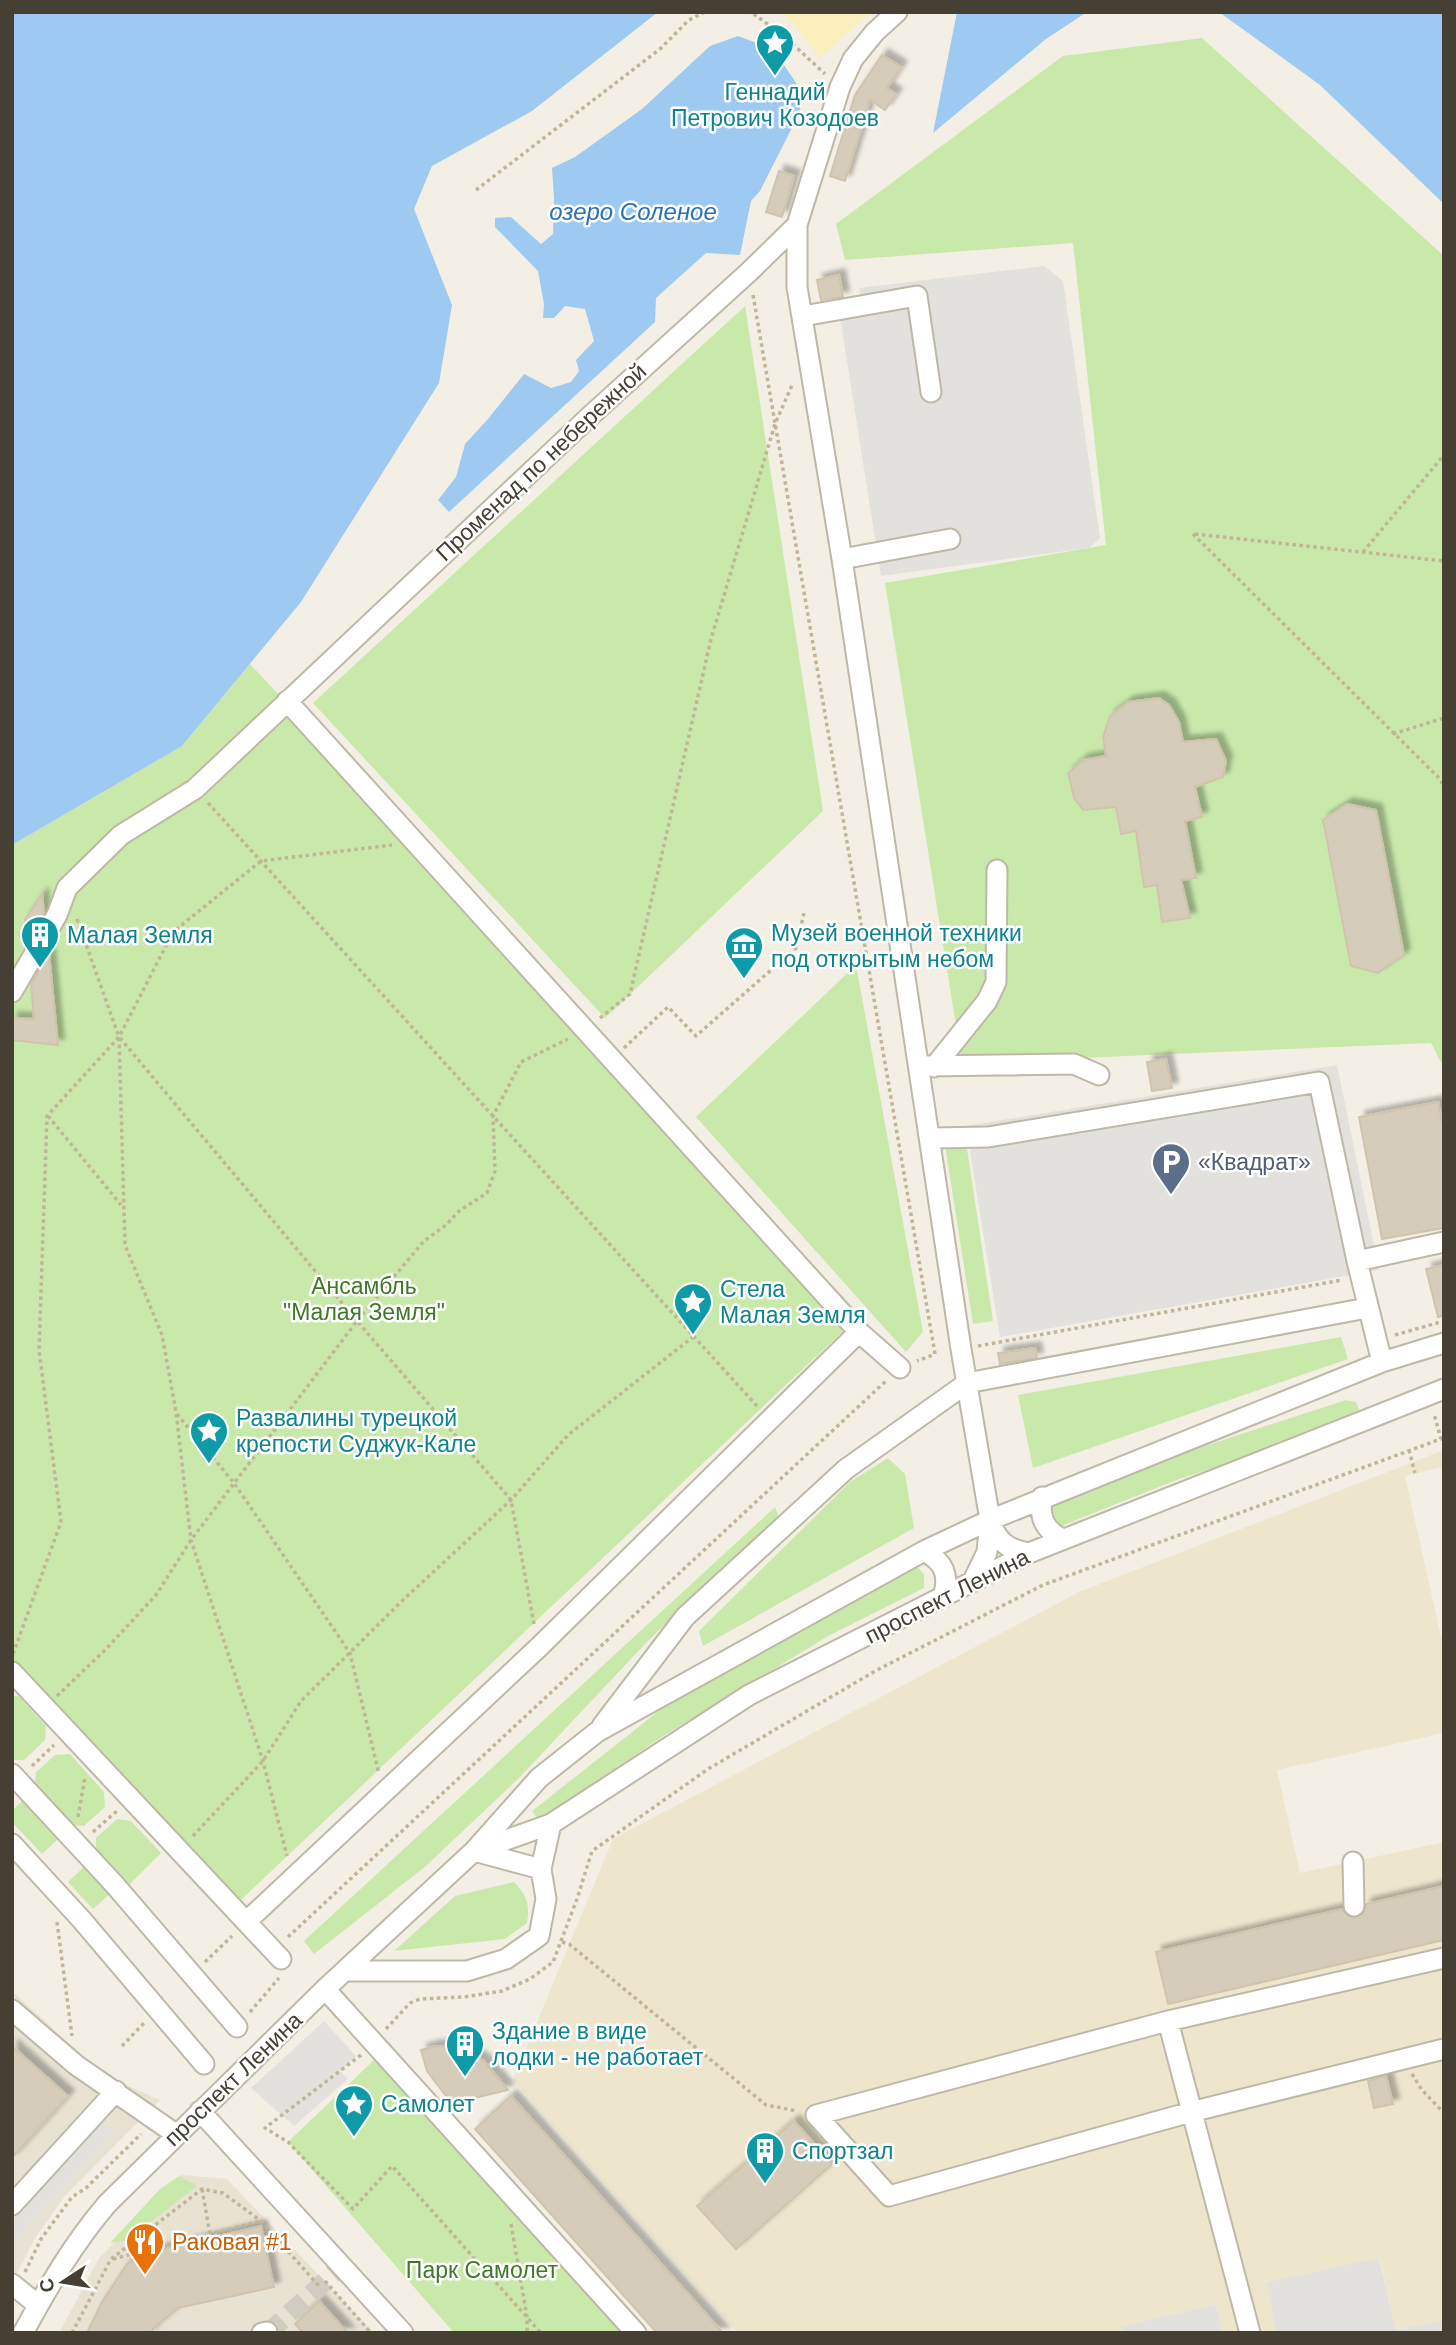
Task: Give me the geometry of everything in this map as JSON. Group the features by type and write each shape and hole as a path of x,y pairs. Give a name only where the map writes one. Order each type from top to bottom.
{"street":[{"path":"897,12 875,32 853,59 840,87 797,225 797,287 927,1067 931,1138 961,1349 990,1520 994,1533 1003,1544 1015,1551 1029,1553"},
{"name":"Променад по небережной","path":"67,888 121,835 195,789 797,225"},
{"path":"803,316 917,296 931,392"},
{"path":"842,559 950,539"},
{"path":"286,701 859,1332 900,1368"},
{"path":"927,1067 987,1001 996,982 997,870"},
{"path":"12,992 57,915 67,888"},
{"path":"927,1067 1074,1064 1099,1075"},
{"path":"931,1138 989,1137 1319,1082 1367,1308 1382,1362"},
{"path":"1359,1269 1444,1242"},
{"path":"967,1383 1367,1308"},
{"path":"246,1922 538,1647 859,1332"},
{"name":"проспект Ленина","path":"23,2333 81,2235 107,2204 325,1989 474,1852 539,1778 597,1732 924,1551 990,1520 1382,1362 1444,1343"},
{"name":"проспект Ленина","path":"597,1732 685,1617 846,1469 967,1383"},
{"name":"проспект Ленина","path":"474,1852 551,1824 749,1695 1029,1553 1444,1389"},
{"path":"1042,1497 1040,1510 1043,1523 1051,1533 1062,1539"},
{"path":"973,1581 987,1552 990,1520"},
{"path":"924,1551 936,1558 945,1569 947,1584 943,1597"},
{"path":"12,1672 277,1955"},
{"path":"15,1777 114,1884 237,2028"},
{"path":"345,1971 467,1970 506,1959 539,1936 546,1899 541,1869 551,1824"},
{"path":"12,1844 81,1919 204,2064"},
{"path":"474,1852 541,1869"},
{"path":"1353,1862 1354,1906"},
{"path":"1444,1958 1373,1966 816,2115 889,2196 1191,2112 1444,2049"},
{"path":"325,1989 636,2333"},
{"path":"12,2010 76,2065 177,2135"},
{"path":"1168,2021 1250,2333"},
{"path":"12,2205 116,2091"},
{"path":"200,2111 403,2333"},
{"path":"15,2286 38,2305"}],"path":[{"path":"476,190 660,49 690,20 705,12"},
{"path":"747,12 783,34 840,87"},
{"path":"277,1955 900,1368 935,1354 749,272"},
{"path":"45,1707 106,1649 156,1595 191,1540 234,1483 357,1321 424,1241 487,1193 495,1171 493,1116 521,1062 585,1030 630,994 711,639 775,424 808,350"},
{"path":"1363,552 1444,455"},
{"path":"1444,561 1193,534 1441,780 1444,789"},
{"path":"1393,734 1444,718"},
{"path":"195,789 768,1419"},
{"path":"12,1657 61,1522 39,1350 47,1115 119,1037 173,932 261,861 415,842"},
{"path":"67,888 119,1037 125,1245 163,1335 176,1412 191,1540 263,1761 293,1878"},
{"path":"630,1042 668,1007 695,1036 796,948 804,913"},
{"path":"119,1037 357,1321 512,1500 538,1647"},
{"path":"47,1115 122,1207"},
{"path":"961,1349 1359,1269"},
{"path":"1376,1340 1444,1321"},
{"path":"180,1851 263,1761 301,1702 403,1600 512,1500 568,1435 693,1336"},
{"path":"541,2333 392,2166 353,2209 288,2142 265,2128 355,2061 411,2003 419,1999 464,1997 502,1991 530,1979 553,1962 592,1851 708,1769 877,1670 1043,1585 1441,1439 1433,1408"},
{"path":"176,1412 234,1483 350,1653 384,1793"},
{"path":"1409,1450 1415,1473"},
{"path":"15,1777 69,1732"},
{"path":"539,1936 569,1944 766,2105 816,2115"},
{"path":"122,2046 158,2009"},
{"path":"1407,2058 1410,2071 1422,2090 1444,2113"},
{"path":"15,2286 41,2239 72,2197 86,2188 141,2134"},
{"path":"505,2188 527,2318 527,2333"},
{"path":"202,2189 210,2234"},
{"path":"72,2333 111,2259 202,2189 223,2193 261,2221 319,2286"},
{"path":"111,2259 261,2221"},
{"path":"325,2281 371,2333"}],"shaded area":[{"path":"1044,266 1063,281 1100,538 1089,548 881,576 840,317 863,309 859,288"},
{"name":"«Квадрат»","path":"1337,1065 1379,1270 1000,1337 966,1126"},
{"path":"1444,1450 1444,1467 1405,1476 1444,1650 1444,1733 1277,1770 1300,1873 1444,1842 1444,1886 1157,1952 1169,2004 1444,1940 1444,2320 1396,2330 1380,2259 1266,2282 1276,2333 1223,2333 1216,2304 1122,2327 1123,2333 738,2333 513,2080 613,1839 1079,1592","holes":["794,2121 831,2164 736,2249 698,2206"]},
{"path":"12,1991 105,2076 160,2100 65,2196 35,2238 12,2284"},
{"path":"324,2021 356,2056 340,2071 348,2079 294,2126 251,2088"},
{"path":"102,2121 114,2132 22,2232 12,2247 12,2220"},
{"path":"182,2175 227,2179 374,2333 59,2333 99,2258"},
{"path":"1379,2258 1396,2330 1444,2320 1444,2333 1276,2333 1266,2282"},
{"path":"1216,2304 1223,2333 1123,2333 1121,2327"}],"green space":[{"path":"1202,38 1444,256 1444,1068 1431,1043 962,1063 885,583 1106,545 1073,243 845,260 836,224 1063,56"},
{"path":"745,306 823,811 605,1018 313,703"},
{"name":"Ансамбль \"Малая Земля\"","path":"250,664 860,1315 226,1914 12,1683 12,845 182,746"},
{"path":"856,965 923,1332 906,1352 696,1117"},
{"path":"966,1142 993,1321 973,1324 945,1145"},
{"path":"1341,1337 1348,1359 1033,1468 1018,1395"},
{"path":"1346,1400 1356,1402 1361,1414 1355,1423 1179,1479 1061,1526 1049,1523 1046,1505 1171,1457"},
{"path":"888,1458 905,1474 914,1528 703,1646 699,1631 850,1482"},
{"path":"775,1507 779,1518 737,1554 645,1644 519,1778 426,1866 314,1954 304,1941"},
{"path":"915,1565 924,1574 924,1588 830,1635 663,1736 539,1821 532,1811 660,1710 757,1649"},
{"path":"12,1696 19,1696 46,1726 45,1740 24,1760 12,1760"},
{"path":"70,1754 104,1792 105,1807 84,1826 70,1825 35,1788 36,1772 55,1755"},
{"path":"23,1800 59,1838 42,1854 12,1822 12,1811"},
{"path":"117,1819 131,1821 161,1853 128,1886 96,1852 96,1838"},
{"path":"86,1865 111,1893 93,1909 68,1882"},
{"path":"514,1882 526,1901 527,1923 505,1939 394,1951 455,1896"},
{"name":"Парк Самолет","path":"375,2059 621,2333 454,2333 288,2142"},
{"path":"179,2176 197,2186 127,2240 110,2243 160,2189"}],"sand":[{"path":"783,12 871,12 820,58"}],"water":[{"path":"12,12 658,12 532,111 432,166 414,209 452,305 439,383 301,602 182,746 12,845"},
{"path":"957,12 1087,12 1046,39 933,133"},
{"path":"1219,12 1444,12 1444,204 1320,85"},
{"name":"озеро Соленое","path":"738,36 773,49 801,90 800,112 760,191 751,201 740,255 706,253 656,298 655,322 449,512 438,500 456,477 465,444 524,374 551,388 571,382 579,371 576,360 594,341 585,309 565,306 554,318 543,318 544,304 538,271 495,227 495,218 511,217 541,244 553,234 552,168 575,157 642,109 710,46"}],"building":[{"path":"882,55 901,67 887,88 896,94 885,110 870,100 845,181 830,176 855,95"},
{"path":"779,171 794,176 782,217 766,212"},
{"path":"839,275 843,297 821,300 817,280"},
{"path":"1159,698 1169,705 1179,722 1183,742 1216,739 1226,761 1223,777 1195,787 1202,817 1185,821 1196,878 1181,880 1190,918 1162,922 1157,885 1144,887 1136,831 1121,834 1116,807 1083,810 1074,798 1068,773 1083,760 1106,756 1103,737 1110,716 1128,702"},
{"path":"1347,804 1376,810 1404,955 1378,973 1351,966 1323,820"},
{"path":"42,894 44,912 27,942 25,919"},
{"name":"Малая Земля","path":"49,953 58,1045 12,1040 12,1018 34,1019 31,984"},
{"path":"1166,1059 1172,1088 1152,1091 1147,1062"},
{"path":"1438,1102 1444,1131 1444,1228 1382,1239 1359,1117"},
{"path":"1444,1265 1444,1316 1438,1317 1426,1269"},
{"path":"1035,1348 1037,1358 1000,1364 998,1353"},
{"path":"1444,1886 1444,1940 1168,2004 1156,1952 1342,1909 1348,1916 1355,1918 1364,1912 1366,1904"},
{"path":"12,2046 68,2096 12,2158"},
{"name":"Здание в виде лодки - не работает","path":"435,2046 456,2047 468,2051 484,2061 508,2090 458,2102 446,2096 427,2071 421,2050"},
{"path":"1386,2076 1393,2104 1374,2108 1368,2081"},
{"path":"511,2096 723,2333 657,2333 475,2129"},
{"name":"Спортзал","path":"794,2121 832,2164 736,2249 697,2206"},
{"path":"261,2226 274,2287 178,2308 151,2333 87,2333 102,2302 127,2264 167,2248"},
{"path":"319,2301 348,2333 303,2333 295,2324"}],"tunnel":[{"path":"268,2333 342,2266"}],"place":[{"name":"Геннадий Петрович Козодоев","path":"775,77"},
{"name":"Малая Земля","path":"40,969"},
{"name":"Музей военной техники под открытым небом","path":"744,980"},
{"name":"«Квадрат»","path":"1171,1196"},
{"name":"Стела Малая Земля","path":"693,1336"},
{"name":"Развалины турецкой крепости Суджук-Кале","path":"209,1465"},
{"name":"Здание в виде лодки - не работает","path":"465,2078"},
{"name":"Самолет","path":"354,2138"},
{"name":"Спортзал","path":"765,2185"},
{"name":"Раковая #1","path":"145,2276"}]}
